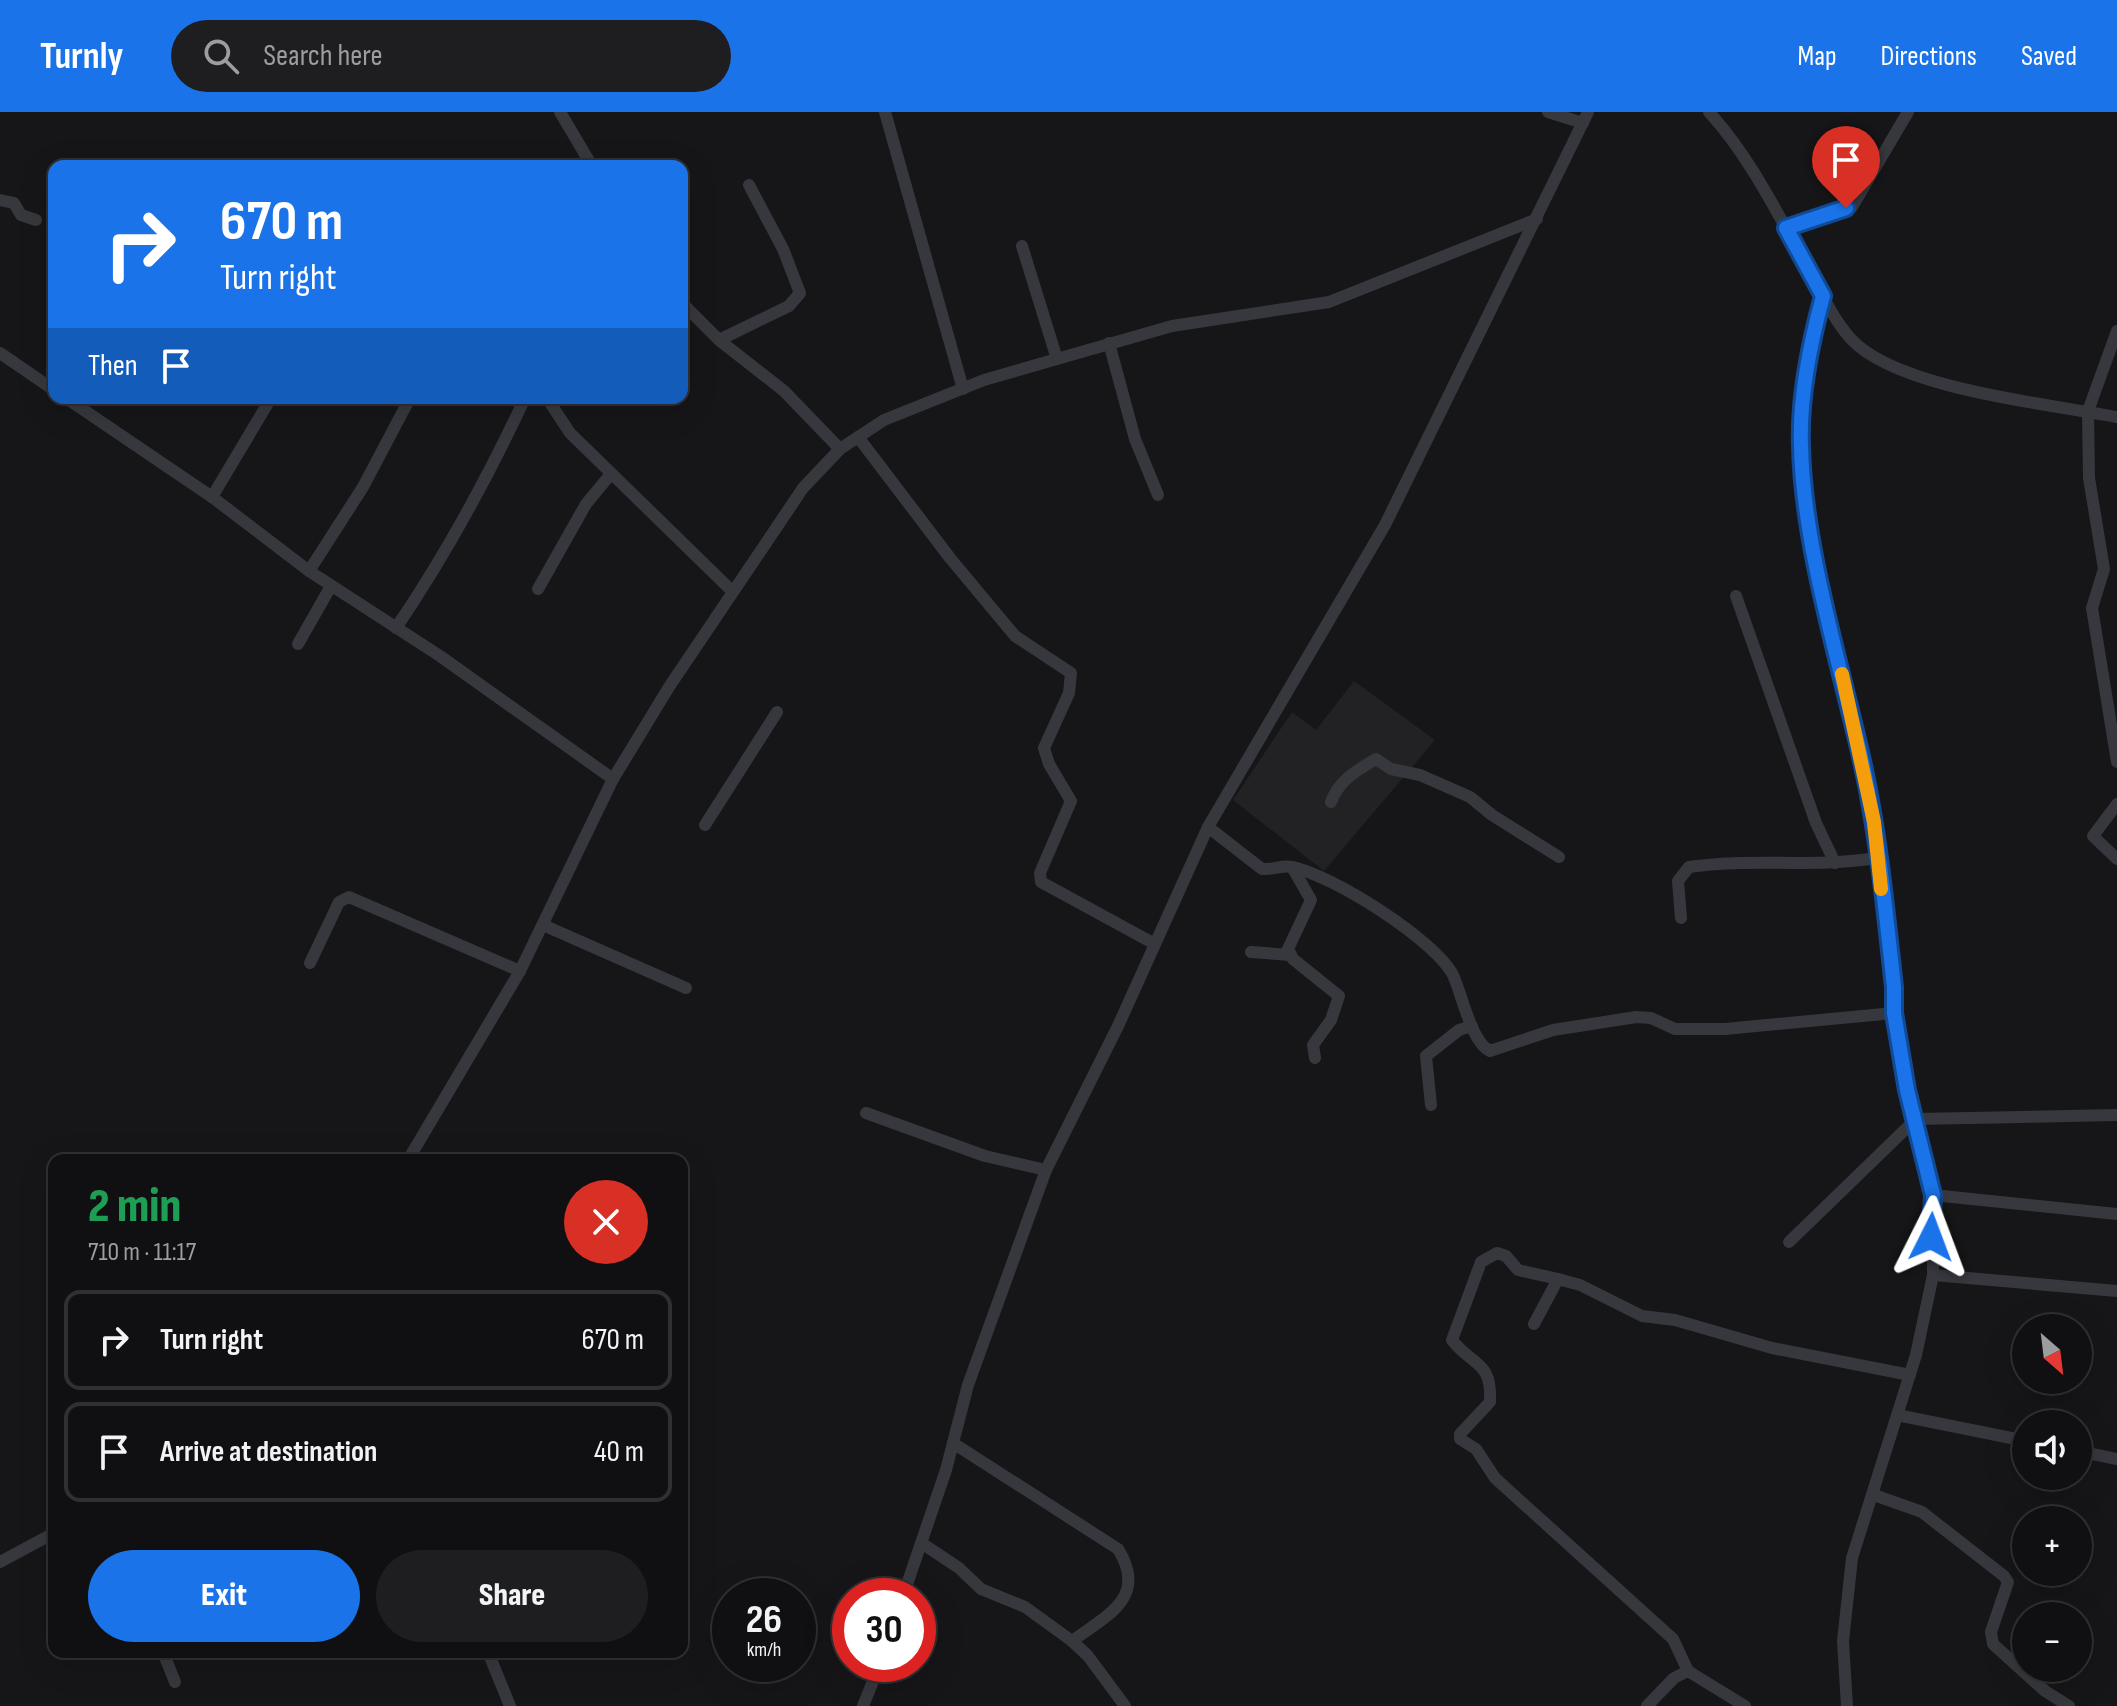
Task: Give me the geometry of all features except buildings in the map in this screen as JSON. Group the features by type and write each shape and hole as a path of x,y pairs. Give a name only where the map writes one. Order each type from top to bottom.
{"street":[{"path":"560,112 588,160"},
{"path":"885,112 963,389"},
{"path":"910,1578 923,1544 983,1341 1046,1170 1118,1026 1208,827 1385,525 1585,118 1548,112"},
{"path":"1709,112 1741,153 1851,339 1873,357 1907,372 1975,390 2117,417"},
{"path":"1786,228 1852,207 1908,112"},
{"path":"719,340 789,306 800,293 783,249 749,185"},
{"path":"0,200 14,203 21,215 36,220"},
{"path":"412,1154 520,971 613,779 732,591 803,488 840,449 884,420 963,389 1172,326 1329,302 1537,219"},
{"path":"1022,246 1057,359"},
{"path":"1823,296 1807,375 1800,444 1803,478 1828,616 1866,783 1894,987 1894,1013 1933,1195 1933,1275 1910,1375 1852,1558 1843,1641 1847,1706"},
{"path":"688,309 719,340 784,391 840,449"},
{"path":"2117,331 2088,411 2089,478 2104,569 2092,608 2117,762"},
{"path":"1109,343 1135,439 1158,495"},
{"path":"0,353 48,386"},
{"path":"75,404 212,497 309,571 613,779"},
{"path":"212,497 267,404"},
{"path":"309,571 363,487 407,404"},
{"path":"396,628 426,584 479,490 522,404"},
{"path":"551,404 570,433 610,475 732,591"},
{"path":"858,437 950,558 1015,636 1071,673 1069,693 1044,748 1049,764 1071,801 1040,873 1041,882 1153,943"},
{"path":"538,589 586,504 610,475"},
{"path":"298,644 331,586"},
{"path":"1736,596 1816,823 1835,863"},
{"path":"705,825 777,712"},
{"path":"1331,802 1336,788 1348,776 1376,759 1391,769 1420,775 1470,797 1492,815 1559,857"},
{"path":"2117,804 2093,836 2117,859"},
{"path":"1208,827 1262,869 1292,867 1355,894 1435,952 1452,975 1484,1048 1490,1051 1553,1030 1636,1017 1651,1018 1667,1028 1725,1029 1894,1013"},
{"path":"1681,918 1678,881 1689,867 1714,863 1835,863 1877,858"},
{"path":"1292,867 1311,900"},
{"path":"1315,1058 1313,1045 1331,1020 1339,996 1288,949 1291,938 1309,910 1311,900 1329,881"},
{"path":"310,963 339,902 349,897 520,971"},
{"path":"543,925 686,988"},
{"path":"1251,952 1291,955"},
{"path":"1431,1105 1426,1056 1437,1044 1472,1026"},
{"path":"866,1113 985,1156 1046,1170"},
{"path":"1789,1242 1916,1119 2117,1115"},
{"path":"1933,1195 2117,1214"},
{"path":"1745,1706 1688,1671 1673,1639 1518,1500 1495,1478 1476,1449 1460,1439 1460,1434 1490,1402 1491,1379 1479,1362 1452,1340 1481,1262 1497,1253 1526,1273 1580,1285 1642,1316 1675,1320 1772,1348 1910,1375"},
{"path":"1933,1275 2117,1291"},
{"path":"1534,1324 1558,1279"},
{"path":"1897,1415 2012,1438"},
{"path":"953,1443 1118,1549 1128,1566 1130,1582 1125,1599 1072,1641"},
{"path":"2092,1454 2117,1459"},
{"path":"1874,1495 1922,1512 2004,1576 2008,1582 1991,1632 1993,1644 2045,1691 2069,1706"},
{"path":"0,1562 48,1536"},
{"path":"923,1544 959,1568 981,1589 1025,1607 1072,1641 1088,1656 1125,1706"},
{"path":"165,1658 175,1682"},
{"path":"490,1658 510,1706"},
{"path":"1647,1706 1674,1678 1688,1671"},
{"path":"863,1706 873,1682"}],"shaded area":[{"path":"1354,681 1435,740 1324,871 1233,800 1292,712 1316,730"}],"slow traffic":[{"path":"1842,674 1874,822 1881,889"}],"route":[{"path":"1846,208 1786,228 1823,296 1810,347 1800,444 1803,478 1828,616 1874,822 1894,987 1894,1013 1907,1090 1927,1160 1933,1195 1931,1237"}]}
